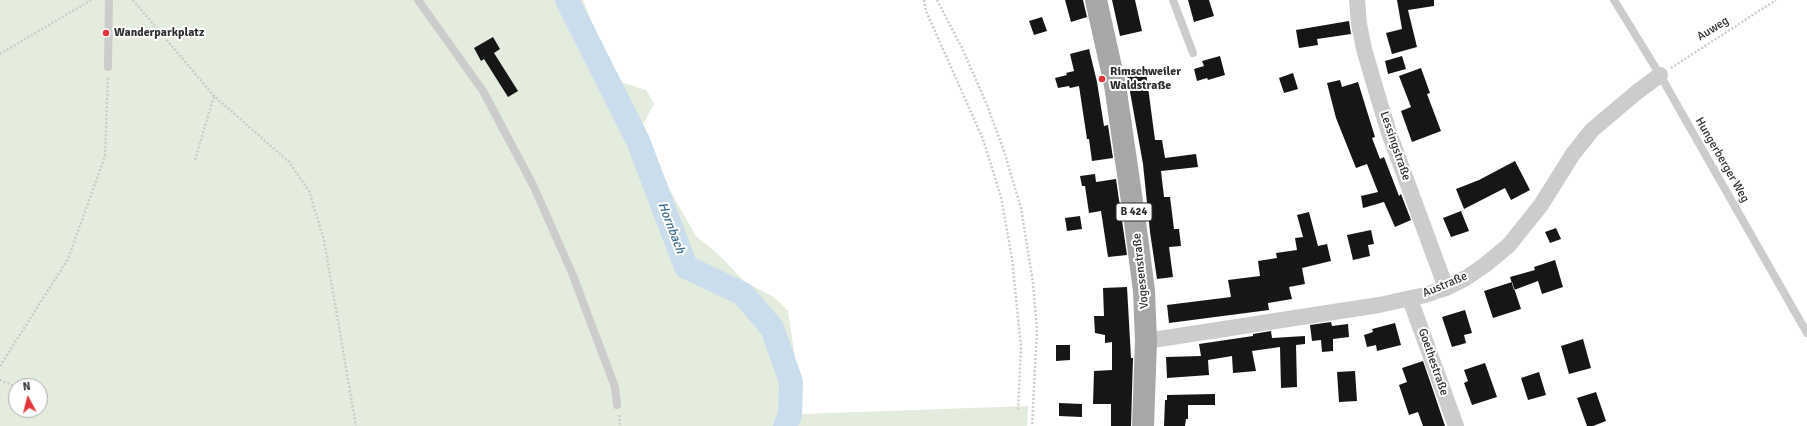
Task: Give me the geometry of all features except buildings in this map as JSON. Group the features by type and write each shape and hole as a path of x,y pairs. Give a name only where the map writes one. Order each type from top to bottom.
{"main road":[{"name":"Vogesenstraße","path":"1096,0 1115,85 1136,222 1144,290 1146,341 1144,426"}],"street":[{"name":"Lessingstraße","path":"1357,0 1359,24 1364,49 1376,90 1389,132 1446,288"},
{"name":"Austraße","path":"1146,341 1410,299 1446,288 1466,278 1485,266 1510,245 1541,206 1582,142 1592,130 1660,75"},
{"name":"Goethestraße","path":"1410,299 1456,426"}],"lane":[{"path":"108,67 109,0"},
{"path":"418,0 483,90 533,185 572,273 615,387 617,405"},
{"path":"1174,0 1192,53"},
{"name":"Hungerberger Weg","path":"1614,0 1660,75 1807,333"}],"path":[{"path":"0,54 90,0"},
{"path":"133,0 214,96 289,162 309,191 324,240 356,426"},
{"path":"924,0 926,10 983,139 1000,197 1012,258 1021,347 1018,411"},
{"path":"937,0 962,48 987,105 1004,151 1021,208 1033,283 1037,330 1032,426"},
{"name":"Auweg","path":"1660,75 1776,0"},
{"path":"0,366 68,259 105,156 108,67"},
{"path":"195,160 214,96"}],"green space":[{"path":"0,0 583,0 613,74 624,83 646,90 654,104 640,130 652,159 696,236 719,255 745,282 774,297 788,311 799,384 801,414 1028,406 1027,426 0,426"}],"waterway":[{"name":"Hornbach","path":"567,0 638,141 686,267 743,294 772,328 791,382 790,415 785,426"}],"place":[{"name":"Wanderparkplatz","path":"106,33"},
{"name":"Rimschweiler Waldstraße","path":"1102,79"}]}
